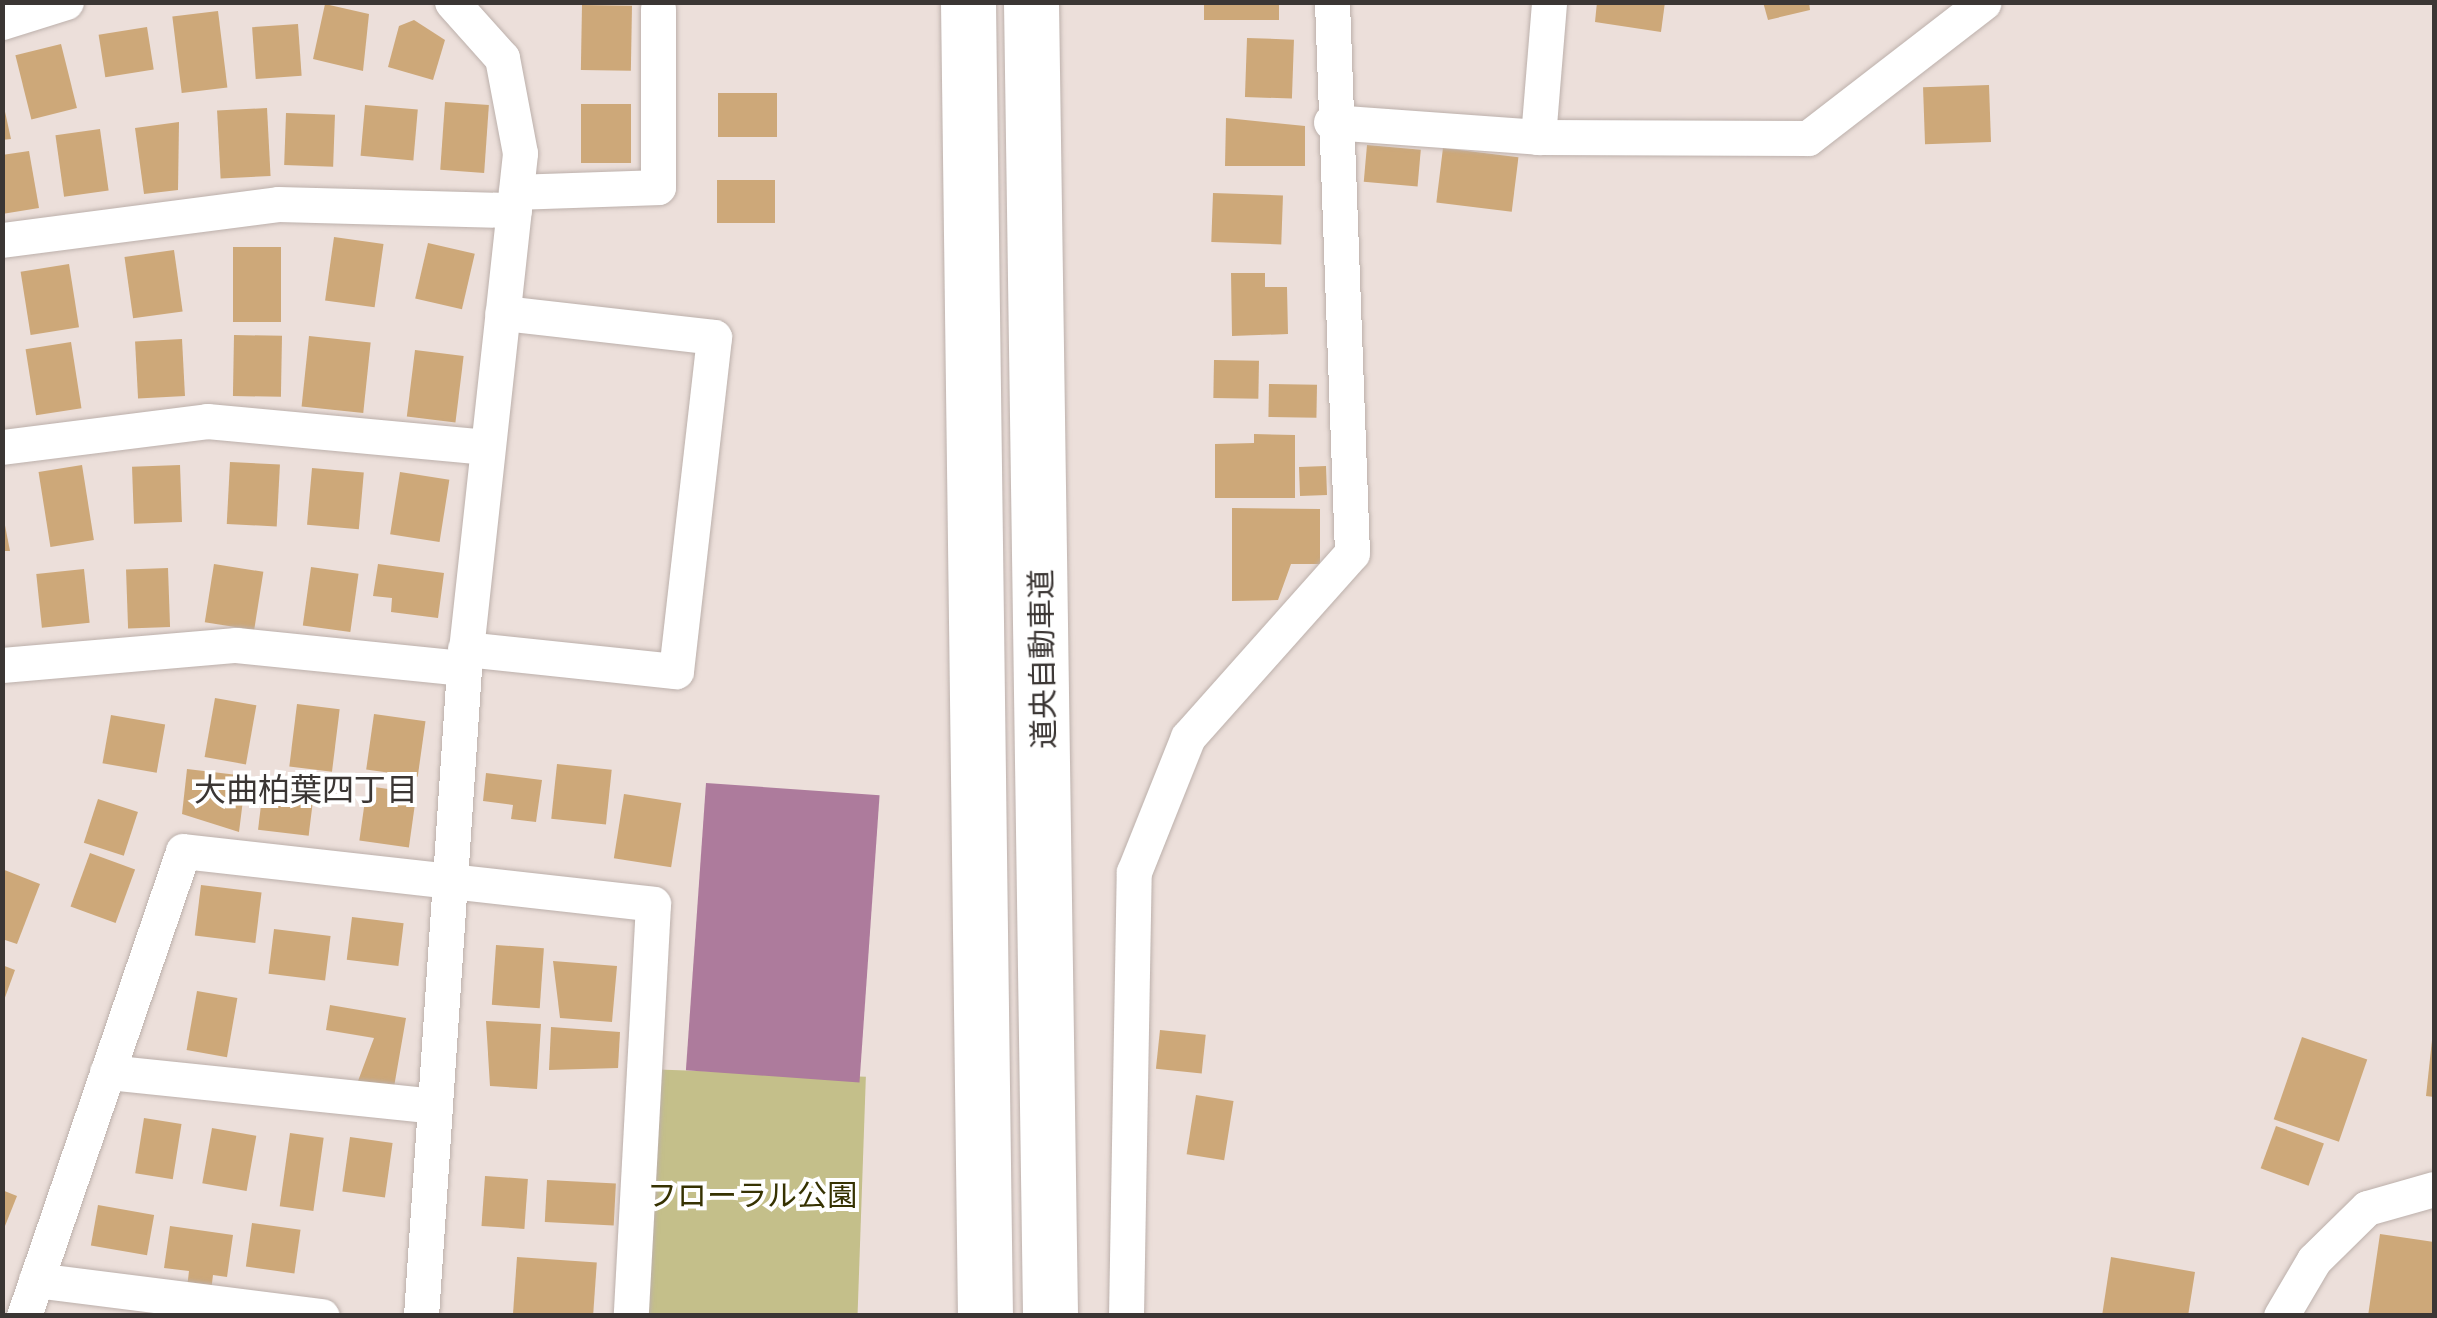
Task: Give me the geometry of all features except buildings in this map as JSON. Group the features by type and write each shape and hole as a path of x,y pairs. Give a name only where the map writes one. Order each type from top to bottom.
{"highway":[{"name":"道央自動車道","path":"968,2 985,1316"},
{"name":"道央自動車道","path":"1031,2 1050,1316"}],"street":[{"path":"2,22 66,2"},
{"path":"420,1316 464,658 520,152 502,58 452,2"},
{"path":"1126,1316 1134,872 1188,737 1352,553 1331,122 1332,2"},
{"path":"1538,137 1549,2"},
{"path":"1331,122 1538,137 1808,138 1984,2"},
{"path":"2,240 278,204 514,201 658,187 658,9"},
{"path":"2,665 236,645 676,671 714,337 502,312"},
{"path":"2,447 207,422 488,446"},
{"path":"24,1316 183,851 653,904 630,1316"},
{"path":"107,1072 434,1106"},
{"path":"2281,1316 2314,1260 2366,1208 2434,1189"},
{"path":"36,1280 202,1308 322,1316"}],"green space":[{"name":"フローラル公園","path":"644,1069 866,1077 858,1316 635,1316"}],"shaded area":[{"path":"706,783 880,795 859,1082 686,1070"}],"district":[{"name":"大曲柏葉四丁目","path":"306,790"}]}
